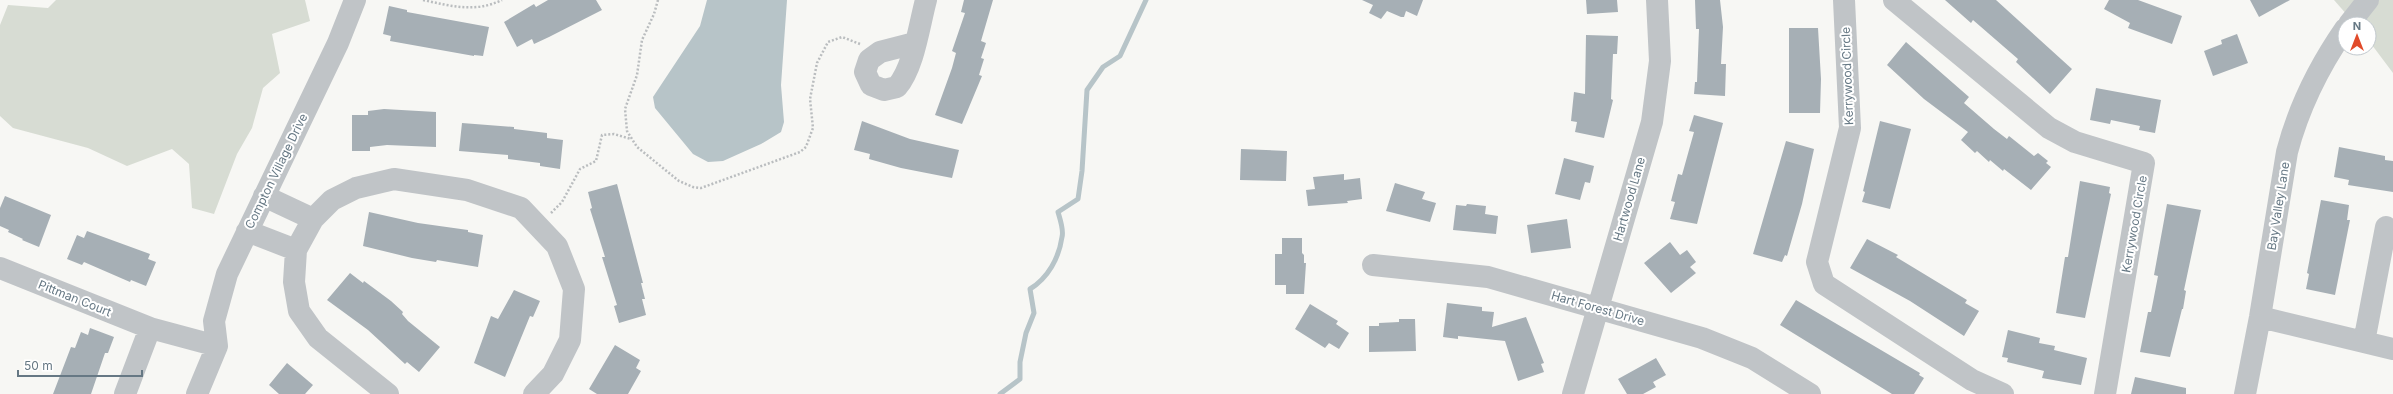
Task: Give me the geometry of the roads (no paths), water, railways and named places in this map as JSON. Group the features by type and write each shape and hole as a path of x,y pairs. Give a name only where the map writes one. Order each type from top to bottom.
{"street":[{"name":"Compton Village Drive","path":"216,346 214,321 228,274 247,231 338,43 355,0"},
{"path":"915,43 880,52 869,60 865,72 871,85 884,90 898,87 906,77 915,43 926,0"},
{"name":"Hartwood Lane","path":"1573,394 1652,122 1660,61 1657,0"},
{"name":"Kerrywood Circle","path":"1844,0 1850,128 1817,262 1824,284 1968,387 2003,394"},
{"name":"Kerrywood Circle","path":"1894,0 2049,128 2075,142 2144,163 2104,394"},
{"path":"2355,16 2368,0"},
{"name":"Bay Valley Lane","path":"2245,394 2260,317 2287,152 2294,126 2311,83 2337,42"},
{"path":"388,394 318,338 299,311 294,282 296,250 313,219 332,200 356,188 394,179 467,190 521,208 557,246 574,289 570,340 553,374 534,394"},
{"path":"264,196 313,219"},
{"path":"2364,342 2386,227"},
{"path":"247,231 296,250"},
{"name":"Hart Forest Drive","path":"1373,266 1488,277 1598,308 1724,346 1776,371 1810,394"},
{"name":"Pittman Court","path":"0,268 150,328 216,346"},
{"path":"2260,317 2393,349"},
{"path":"125,394 150,328"},
{"path":"197,394 216,346"}],"waterway":[{"path":"1000,394 1020,379 1020,362 1026,333 1034,313 1030,289 1042,279 1052,267 1061,245 1062,224 1058,212 1078,199 1082,171 1087,90 1103,67 1120,56 1146,0"}]}
